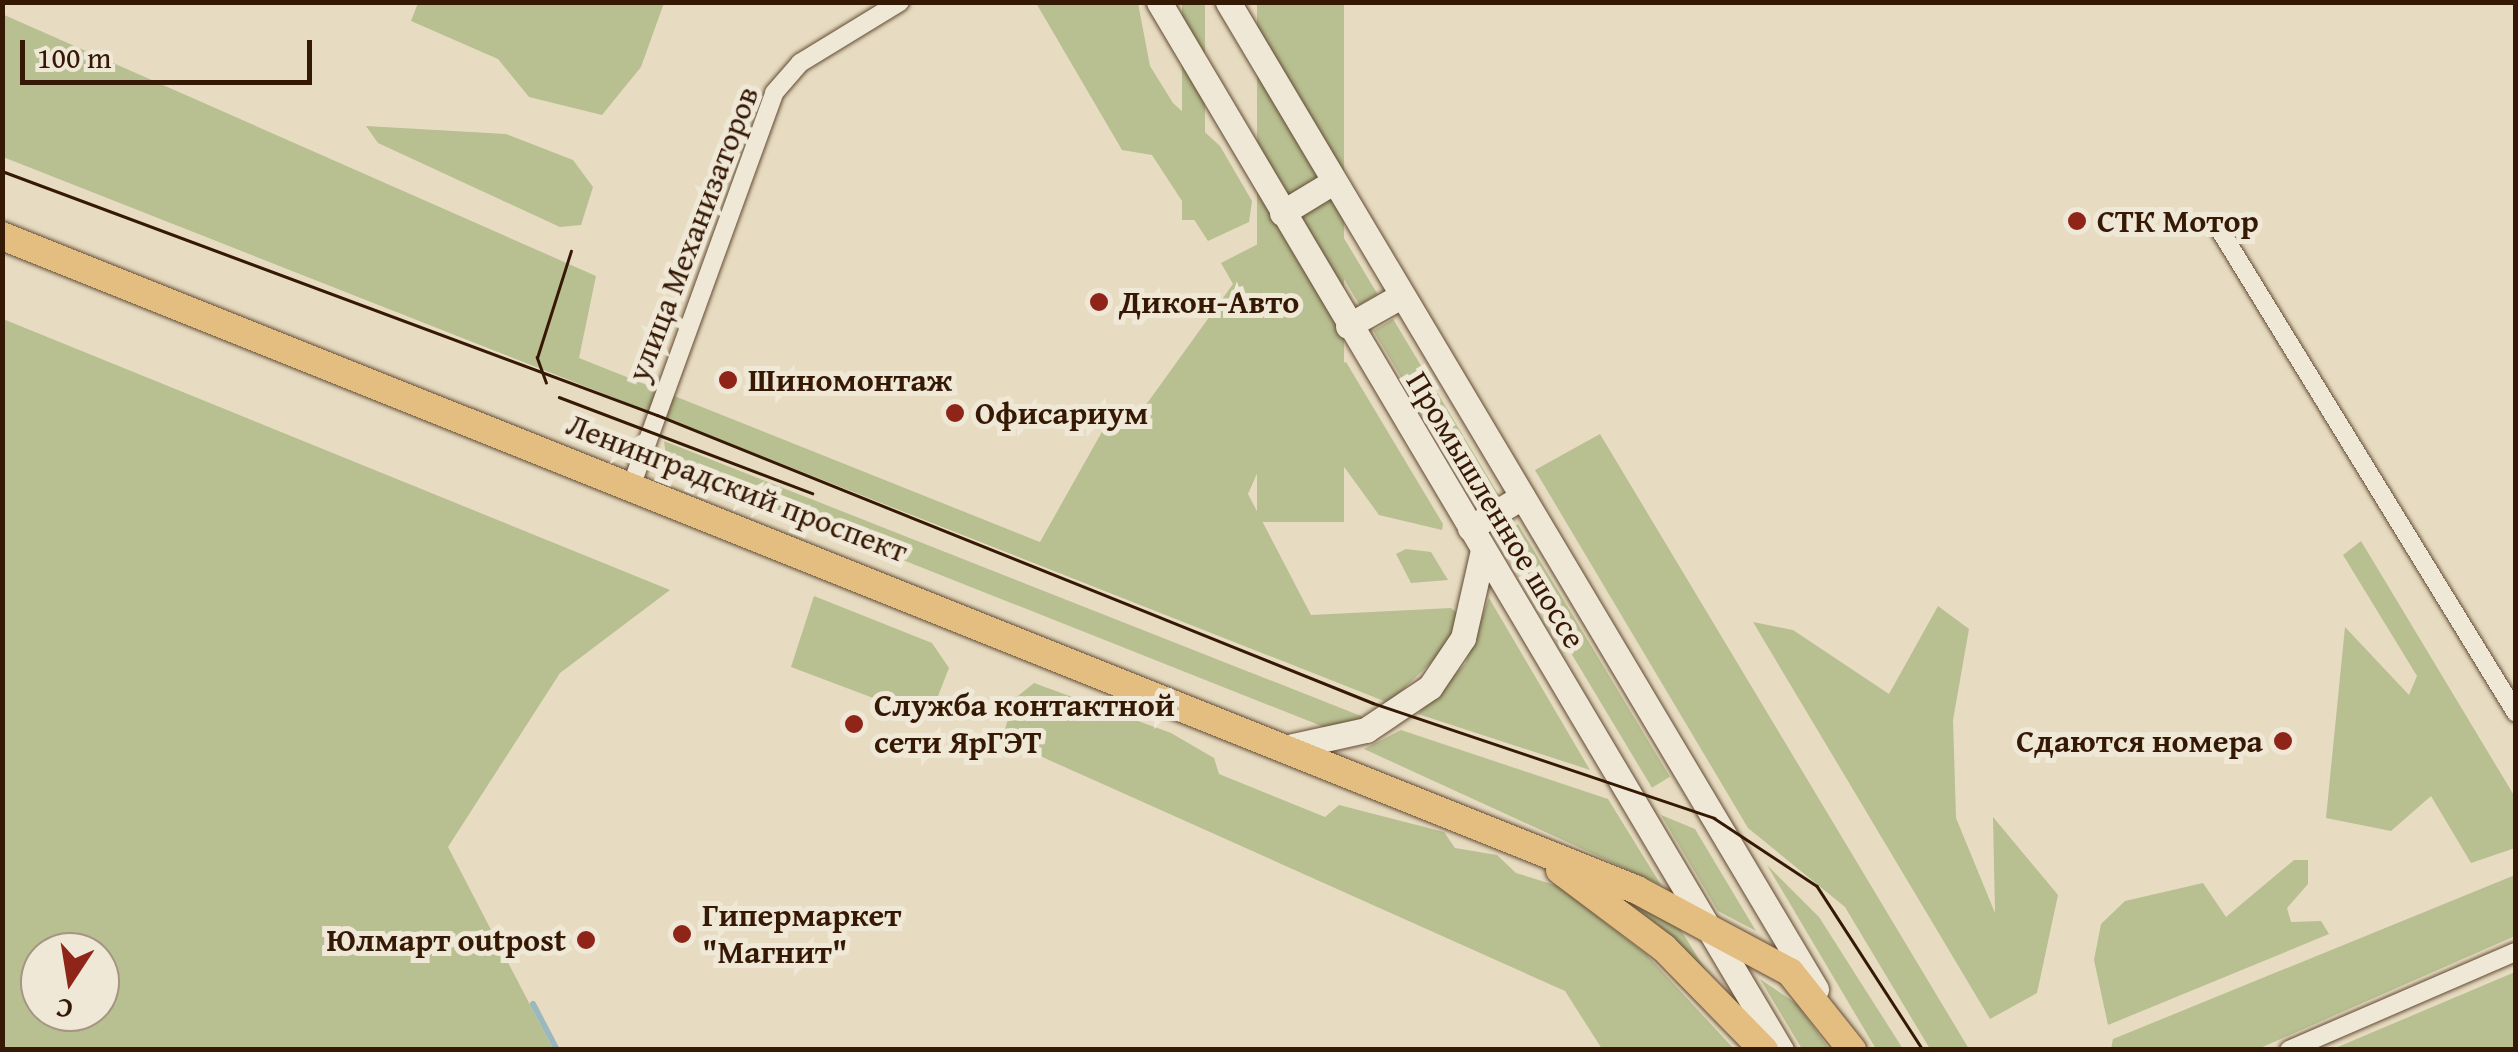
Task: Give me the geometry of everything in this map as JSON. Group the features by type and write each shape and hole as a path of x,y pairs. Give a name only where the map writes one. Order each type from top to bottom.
{"main road":[{"name":"Промышленное шоссе","path":"1158,2 1781,1050"},
{"name":"Промышленное шоссе","path":"1228,2 1399,297 1831,1015"},
{"path":"1282,213 1333,182"},
{"name":"Ленинградский проспект","path":"2,236 1293,746 1706,923 1790,972 1831,1015 1852,1050"},
{"path":"1348,326 1399,297"},
{"path":"1293,746 1366,730 1430,687 1463,638 1476,539 1522,498"},
{"name":"Ленинградский проспект","path":"1444,808 1621,913 1764,1050"}],"street":[{"name":"улица Механизаторов","path":"632,484 774,93 800,63 900,2"},
{"path":"2218,227 2516,713"},
{"path":"2288,1050 2516,952"}],"green space":[{"path":"418,2 664,3 641,67 602,115 529,97 498,59 411,21"},
{"path":"1036,3 1138,3 1150,66 1173,103 1220,146 1252,201 1249,222 1208,241 1152,155 1122,150"},
{"path":"1182,3 1205,3 1205,220 1182,220"},
{"path":"1257,3 1344,3 1344,522 1257,522"},
{"path":"2,14 596,276 579,358 1040,542 1112,414 1130,427 1233,284 1221,263 1260,243 1276,247 1319,332 1248,494 1311,615 1451,608 1459,615 1447,647 1389,703 3,157"},
{"path":"366,126 506,134 573,160 593,187 581,225 560,227 378,143"},
{"path":"1324,205 1378,294 1360,305 1306,216"},
{"path":"3,319 670,590 560,673 448,847 553,1049 3,1049"},
{"path":"1393,319 1499,495 1479,507 1373,331"},
{"path":"1346,362 1443,524 1442,530 1379,515 1342,464 1319,404 1333,366"},
{"path":"1600,434 1969,1049 1930,1049 1845,907 1748,828 1535,470"},
{"path":"664,441 1366,718 1334,731 667,464"},
{"path":"1518,524 1670,777 1652,788 1500,535"},
{"path":"2361,541 2515,797 2515,848 2471,863 2431,796 2391,831 2326,818 2345,627 2409,695 2417,676 2343,555"},
{"path":"1406,549 1431,552 1448,580 1411,583 1396,554"},
{"path":"814,596 932,643 949,668 929,719 791,667"},
{"path":"1489,598 1590,770 1418,714 1465,664"},
{"path":"1938,606 1969,629 1953,720 1956,818 1995,913 1993,817 2058,895 2037,993 1990,1019 1753,622 1793,630 1889,694"},
{"path":"1034,683 1171,733 1214,758 1219,774 1325,817 1339,805 1444,832 1455,848 1497,855 1516,873 1558,886 1647,955 1734,1049 1602,1049 1565,991 1002,739 1014,699"},
{"path":"1401,730 1608,799 1661,885 1364,749"},
{"path":"1661,815 1695,829 1756,931 1718,911"},
{"path":"2294,860 2308,860 2308,884 2287,908 2291,922 2321,921 2329,934 2108,1025 2094,960 2101,924 2125,901 2203,883 2226,917"},
{"path":"1767,865 1819,917 1903,1049 1876,1049"},
{"path":"2515,875 2515,936 2258,1049 2111,1049 2113,1039"},
{"path":"1620,895 1679,927 1708,974 1673,938"},
{"path":"2515,972 2515,1049 2333,1049"},
{"path":"1760,979 1797,1004 1829,1049 1802,1049"}],"waterway":[{"path":"533,1004 557,1050"}],"tram line":[{"path":"2,171 657,415 1373,703 1714,818 1817,886 1923,1050"},
{"path":"546,383 537,358 571,251"},
{"path":"559,397 812,493"}],"place":[{"name":"СТК Мотор","path":"2077,221"},
{"name":"Дикон-Авто","path":"1099,302"},
{"name":"Шиномонтаж","path":"728,380"},
{"name":"Офисариум","path":"955,413"},
{"name":"Служба контактной сети ЯрГЭТ","path":"854,724"},
{"name":"Сдаются номера","path":"2283,741"},
{"name":"Гипермаркет \"Магнит\"","path":"682,934"},
{"name":"Юлмарт outpost","path":"586,940"}]}
